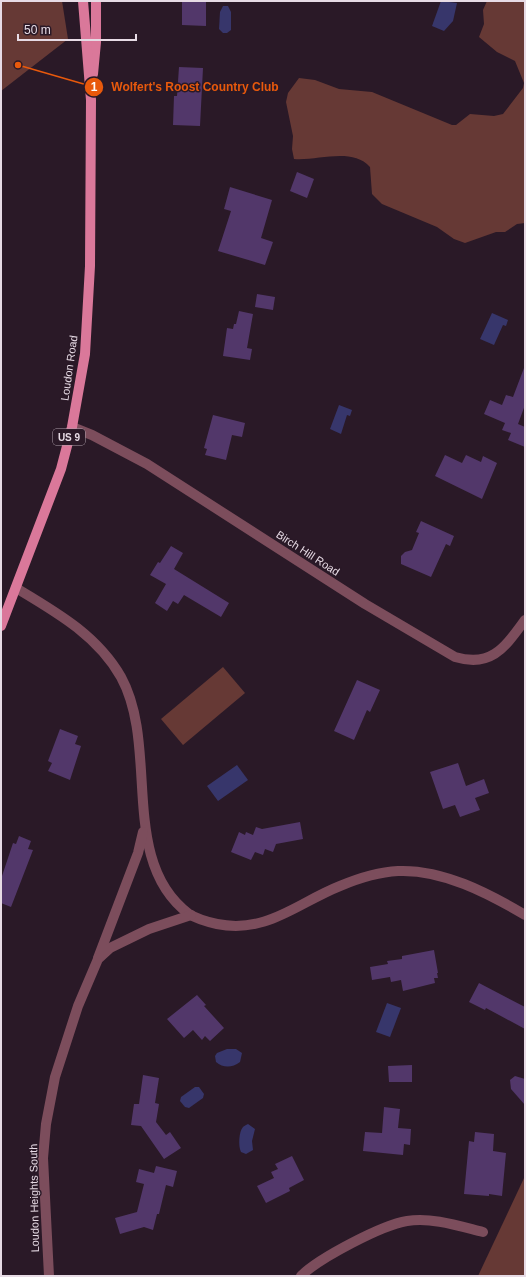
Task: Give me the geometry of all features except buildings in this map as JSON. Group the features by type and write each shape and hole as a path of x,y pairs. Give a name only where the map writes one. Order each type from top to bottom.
{"main road":[{"name":"US 9","path":"83,1 90,100"},
{"name":"US 9","path":"90,100 96,42 96,1"},
{"name":"Loudon Road","path":"1,626 52,493 72,427 85,354 90,266 90,100"}],"street":[{"name":"Birch Hill Road","path":"72,427 92,435 148,464 365,604 456,657 470,660 489,658 506,645 525,620"},
{"name":"Loudon Heights South","path":"16,588 74,624 88,636 105,655 124,683 131,701 136,724 141,768 144,826 148,847 159,875 173,898 191,915 216,924 247,926 277,917 339,886 375,874 403,871 429,873 456,881 525,915"},
{"name":"Loudon Heights South","path":"48,1274 43,1158 47,1113 55,1077 66,1039 138,853 144,826"},
{"name":"Loudon Heights South","path":"98,959 110,948 124,940 148,929 191,915"},
{"path":"301,1276 317,1262 339,1250 390,1226 407,1221 439,1222 483,1232"}],"shaded area":[{"path":"1,1 62,1 68,39 1,91"},
{"path":"441,1 457,3 453,21 444,31 432,26"},
{"path":"487,1 525,1 525,223 517,224 505,232 496,232 465,243 454,239 437,227 382,204 372,194 370,167 363,161 344,156 294,159 292,149 293,136 286,102 288,93 299,78 315,80 339,89 372,92 452,125 456,125 470,114 494,116 503,114 523,88 524,83 515,61 497,52 479,37 484,24 483,10"},
{"path":"223,6 228,6 231,12 231,30 227,33 223,33 219,29 220,12"},
{"path":"492,313 508,320 506,326 503,325 494,345 480,339"},
{"path":"339,405 352,410 350,416 347,415 341,434 330,429"},
{"path":"223,667 245,693 183,745 161,719"},
{"path":"237,765 248,780 218,801 207,786"},
{"path":"387,1003 401,1008 390,1037 376,1032"},
{"path":"227,1049 236,1049 242,1053 240,1062 228,1066 216,1062 215,1056 217,1053"},
{"path":"195,1087 199,1087 204,1094 203,1098 189,1108 185,1107 180,1101 181,1097"},
{"path":"248,1124 255,1129 252,1141 253,1150 246,1154 241,1152 239,1139 243,1127"},
{"path":"525,1176 525,1276 478,1276"}],"place":[{"name":"Wolfert's Roost Country Club","path":"18,65"}]}
